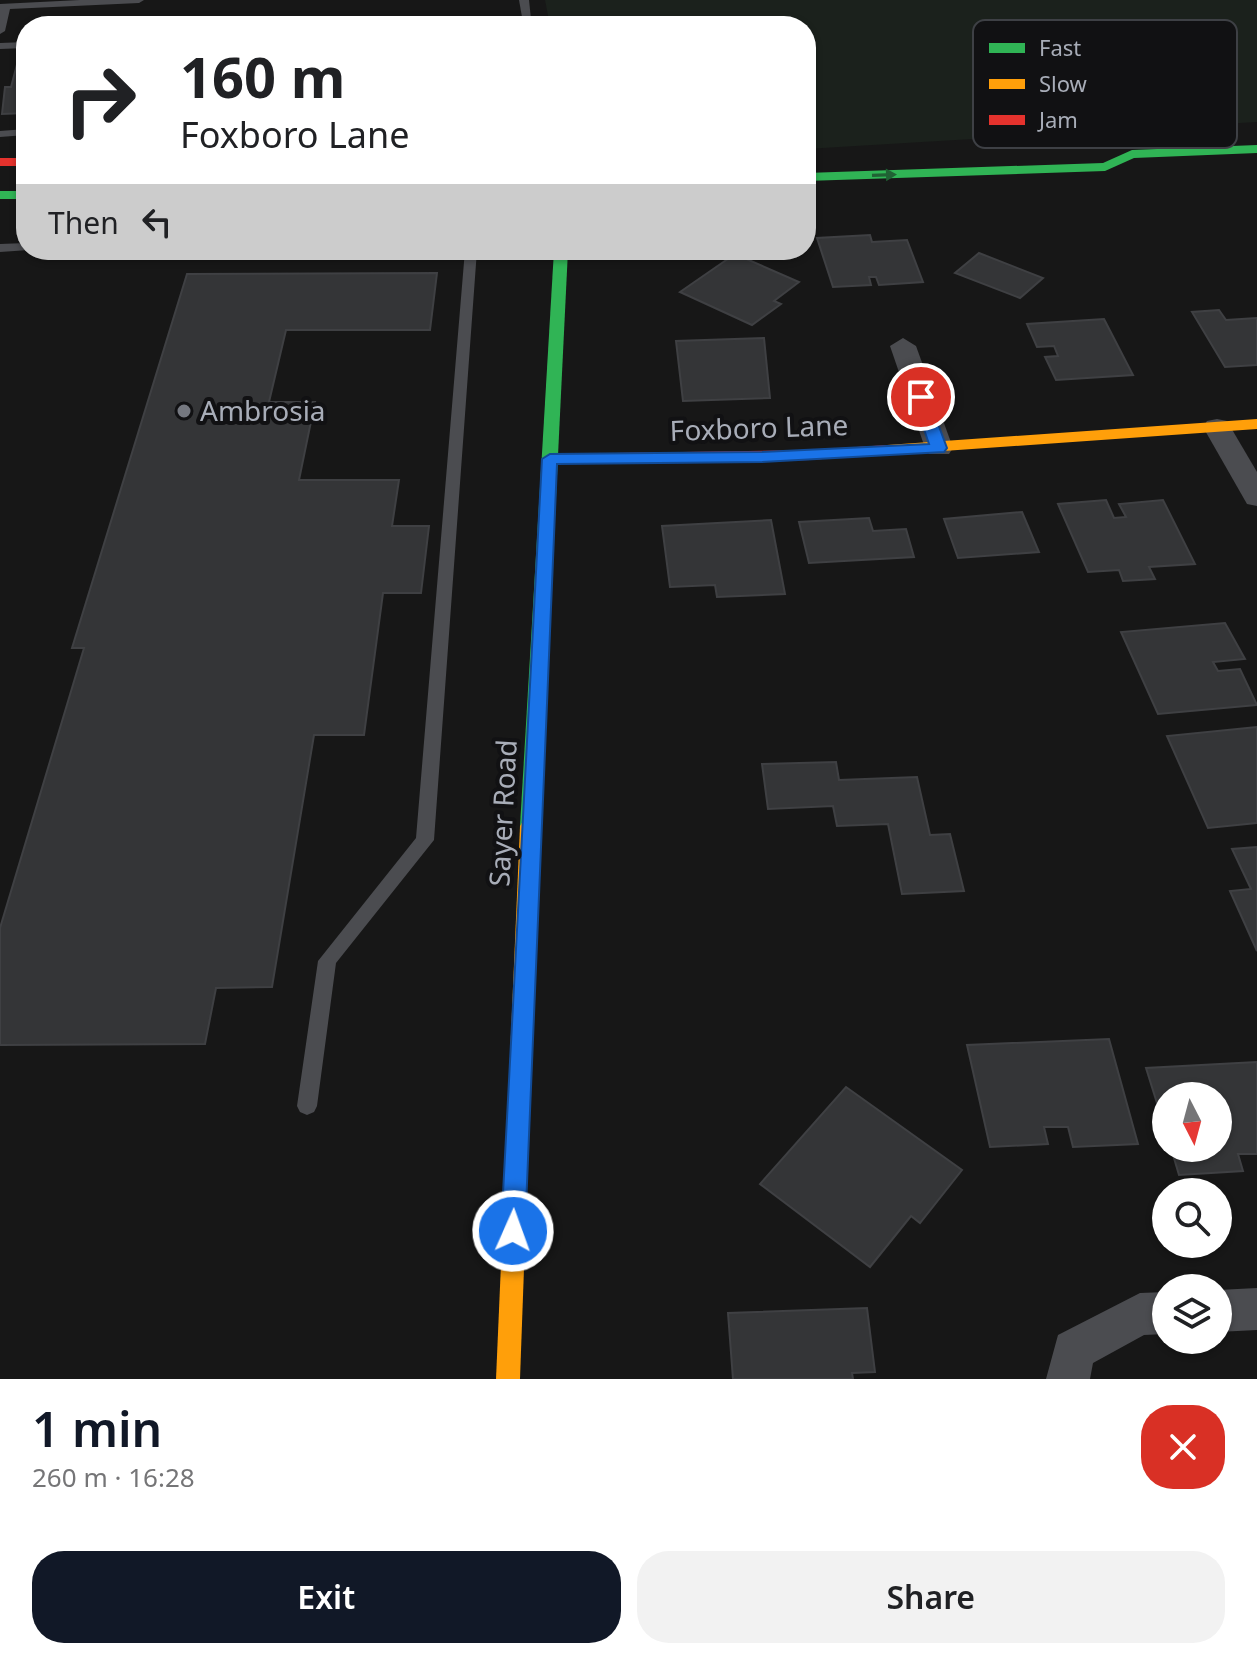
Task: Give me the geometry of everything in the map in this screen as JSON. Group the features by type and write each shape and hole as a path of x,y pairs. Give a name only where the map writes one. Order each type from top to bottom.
{"street":[{"path":"1115,148 1132,154 1257,149"},
{"path":"816,177 1105,167 1132,154"},
{"name":"Sayer Road","path":"508,1379 528,866 560,260"},
{"path":"903,346 939,448"},
{"name":"Foxboro Lane","path":"550,459 762,457 939,448 1257,424"},
{"path":"1217,427 1257,497"},
{"path":"1232,1310 1257,1309"},
{"path":"1071,1365 1140,1314 1152,1314"}],"lane":[{"path":"0,31 3,7 139,0"},
{"path":"307,1106 327,961 425,840 470,260"}],"shaded area":[{"path":"545,0 1257,0 1257,122 1237,123 1237,20 973,20 973,139 816,148 816,16 548,16"}],"building":[{"path":"16,68 16,113 2,114 5,87 11,87"},
{"path":"870,235 872,242 907,240 923,282 879,285 876,277 869,277 871,285 833,287 817,238"},
{"path":"979,253 1043,278 1020,298 955,273"},
{"path":"726,260 749,260 799,282 774,301 781,304 752,325 680,292"},
{"path":"437,273 430,330 286,330 269,402 315,402 299,480 399,480 392,526 429,526 421,593 383,593 364,735 314,735 272,987 216,988 205,1044 0,1045 0,928 84,648 72,648 187,274"},
{"path":"1219,310 1226,320 1257,318 1257,365 1225,367 1192,312"},
{"path":"1104,319 1133,375 1056,380 1045,357 1058,356 1054,346 1037,347 1027,324"},
{"path":"764,338 770,398 683,401 676,341"},
{"path":"1106,500 1114,518 1126,517 1119,504 1163,500 1195,564 1149,567 1155,579 1123,581 1119,570 1088,572 1058,504"},
{"path":"1022,512 1039,552 958,558 944,519"},
{"path":"869,518 873,531 906,529 914,557 809,563 799,522"},
{"path":"771,520 785,594 717,597 715,585 670,587 662,526"},
{"path":"1225,623 1245,659 1213,662 1218,671 1240,669 1257,705 1158,714 1121,632"},
{"path":"1257,727 1257,823 1208,828 1167,736"},
{"path":"836,762 839,780 917,777 930,835 950,834 964,891 902,894 888,824 837,826 833,806 768,809 762,764"},
{"path":"1257,847 1257,951 1230,891 1251,889 1232,849"},
{"path":"1109,1039 1138,1144 1073,1147 1068,1127 1044,1127 1048,1144 990,1147 967,1045"},
{"path":"1257,1062 1257,1154 1238,1154 1243,1171 1179,1175 1175,1162 1232,1162 1232,1082 1152,1082 1152,1087 1146,1068"},
{"path":"846,1087 962,1170 920,1223 911,1216 870,1267 760,1184"},
{"path":"867,1308 875,1372 852,1373 853,1379 733,1379 728,1313"}],"traffic: fast":[{"path":"816,177 1105,167 1132,154 1257,149"},
{"path":"0,195 16,195"},
{"path":"530,826 560,260"}],"traffic: slow":[{"path":"887,450 1257,424"},
{"path":"508,1379 530,826"}],"traffic: jam":[{"path":"0,162 16,162"},
{"path":"550,459 811,455 887,450"}],"place":[{"name":"Ambrosia","path":"184,411"}],"route":[{"path":"513,1231 528,866 550,459 762,457 939,448 921,397"}]}
